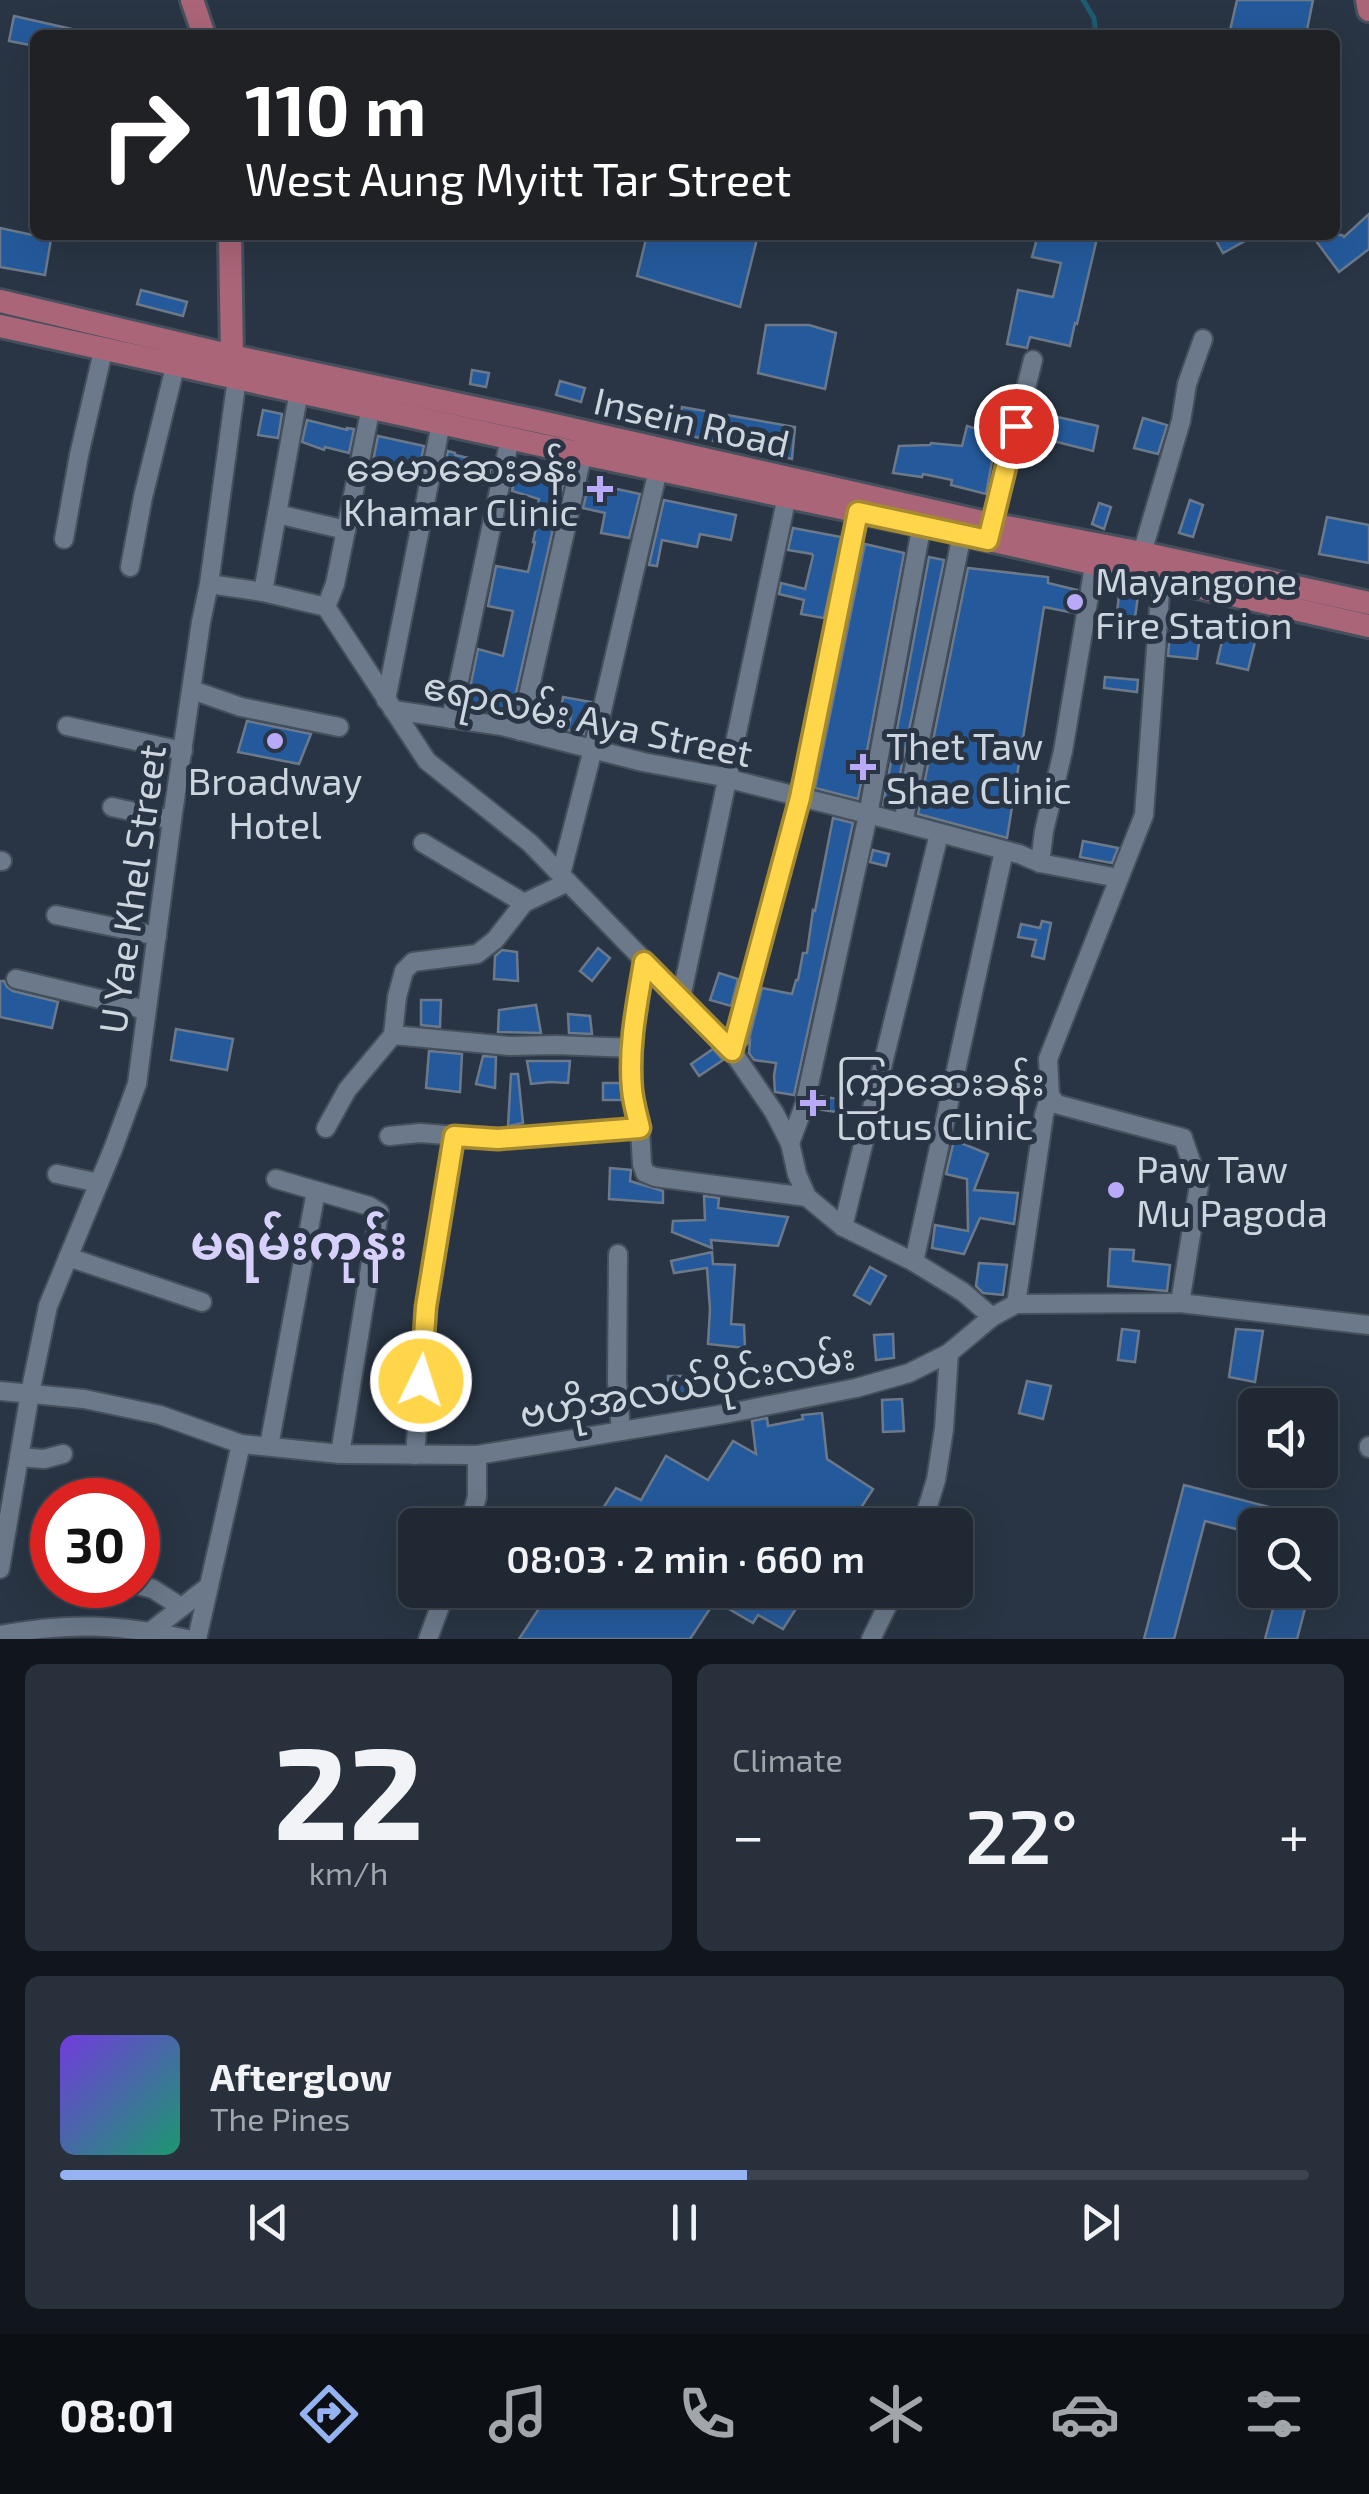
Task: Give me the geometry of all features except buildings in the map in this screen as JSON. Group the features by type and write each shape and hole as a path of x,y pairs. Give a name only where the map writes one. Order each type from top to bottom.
{"main road":[{"path":"192,0 202,30"},
{"path":"1367,0 1369,10"},
{"path":"230,240 235,367"},
{"name":"Insein Road","path":"0,302 235,367 989,532"},
{"name":"Insein Road","path":"1,331 176,364 235,367 299,391 441,423 510,438 585,443 658,470 962,534 989,532"},
{"path":"989,532 1096,554 1161,579 1369,626"},
{"path":"1096,554 1142,553 1369,604"}],"street":[{"path":"1142,553 1181,421 1187,384 1203,339"},
{"path":"64,539 104,348"},
{"path":"989,532 1033,360"},
{"path":"130,568 176,364"},
{"name":"U Yae Khel Street","path":"0,1569 48,1306 137,1084 209,584 235,367"},
{"path":"263,592 299,391"},
{"path":"326,608 335,584 371,407"},
{"path":"390,705 441,423"},
{"path":"451,718 510,438"},
{"path":"520,731 585,443"},
{"path":"326,1128 347,1090 393,1034 404,972 414,962 478,954 496,940 524,903 564,878 658,470"},
{"path":"681,998 787,496"},
{"path":"732,1051 800,798 858,512"},
{"path":"277,514 346,530"},
{"path":"790,1143 805,1102 868,815 922,524"},
{"path":"903,823 962,534"},
{"path":"1040,863 1096,554"},
{"path":"1016,1304 1044,1115 1053,1100 1048,1059 1144,815 1161,579"},
{"path":"209,584 263,592 326,608 427,761 530,842 732,1051 790,1143 807,1197 843,1228 914,1262 963,1292 992,1316"},
{"path":"192,690 241,707 338,726"},
{"name":"ဧရာလမ်း Aya Street","path":"390,705 502,726 728,779 903,823 1040,863 1118,878"},
{"path":"67,726 183,751"},
{"path":"112,807 172,820"},
{"path":"843,1228 940,834"},
{"path":"423,843 524,903"},
{"path":"914,1262 1004,851"},
{"path":"56,915 157,936"},
{"path":"644,962 634,1021 632,1089 645,1173 807,1197"},
{"path":"16,979 146,1010"},
{"path":"393,1034 510,1046 632,1048"},
{"path":"1053,1100 1183,1138 1199,1185 1180,1304"},
{"path":"389,1136 498,1139 640,1128"},
{"path":"415,1454 426,1307 454,1136"},
{"path":"57,1174 99,1183"},
{"path":"276,1179 379,1212 340,1454"},
{"path":"269,1446 316,1191"},
{"path":"618,1254 621,1431"},
{"path":"68,1258 202,1302"},
{"name":"ဗဟိုအလယ်ပိုင်းလမ်း","path":"0,1390 84,1398 160,1415 241,1444 340,1454 477,1456 856,1388 909,1373 949,1353 992,1316 1016,1304 1180,1304 1369,1325"},
{"path":"927,1508 944,1429 949,1353"},
{"path":"197,1639 241,1444"},
{"path":"19,1457 44,1460 63,1454"},
{"path":"474,1508 477,1456"},
{"path":"152,1631 209,1586"},
{"path":"160,1594 181,1607"},
{"path":"428,1639 439,1608"},
{"path":"871,1639 886,1608"},
{"path":"0,1635 38,1628 152,1631 187,1639"}],"waterway":[{"path":"1083,0 1094,18 1095,30"}],"place":[{"name":"ခေမာဆေးခန်း Khamar Clinic","path":"600,489"},
{"name":"Mayangone Fire Station","path":"1075,602"},
{"name":"Broadway Hotel","path":"275,741"},
{"name":"Thet Taw Shae Clinic","path":"863,767"},
{"name":"ကြာဆေးခန်း Lotus Clinic","path":"813,1103"},
{"name":"Paw Taw Mu Pagoda","path":"1116,1190"}],"district":[{"name":"မရမ်းကုန်း","path":"299,1241"}],"route":[{"path":"421,1381 426,1307 454,1136 498,1139 640,1128 632,1089 632,1048 644,962 732,1051 800,798 858,512 988,540 1016,426"}]}
